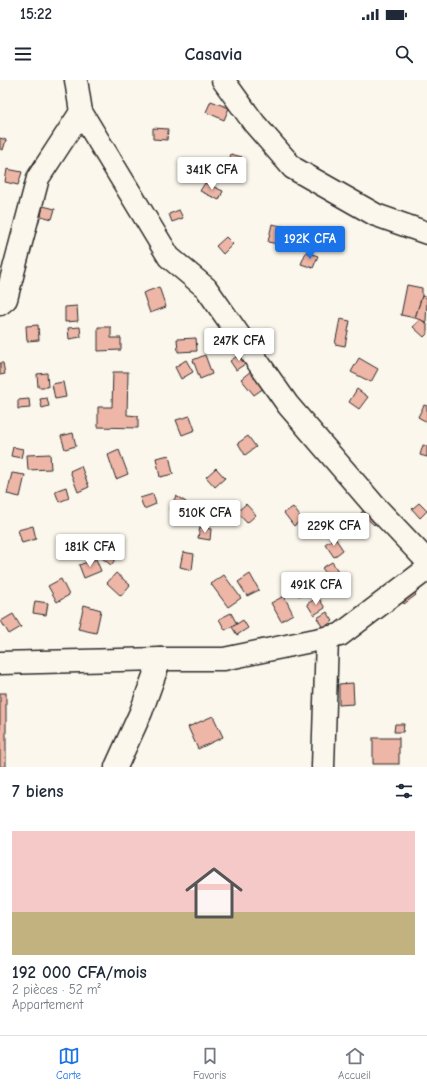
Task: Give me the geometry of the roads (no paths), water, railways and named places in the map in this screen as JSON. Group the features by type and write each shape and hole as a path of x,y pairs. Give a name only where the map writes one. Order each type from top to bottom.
{"street":[{"path":"76,80 81,112 169,257 206,288 288,405 374,504 427,561"},
{"path":"223,80 254,123 293,168 376,215 427,233"},
{"path":"0,304 6,299 38,178 81,112"},
{"path":"0,663 224,659 327,638 340,635 427,569"},
{"path":"323,767 327,638"},
{"path":"116,767 141,712 160,659"}]}
